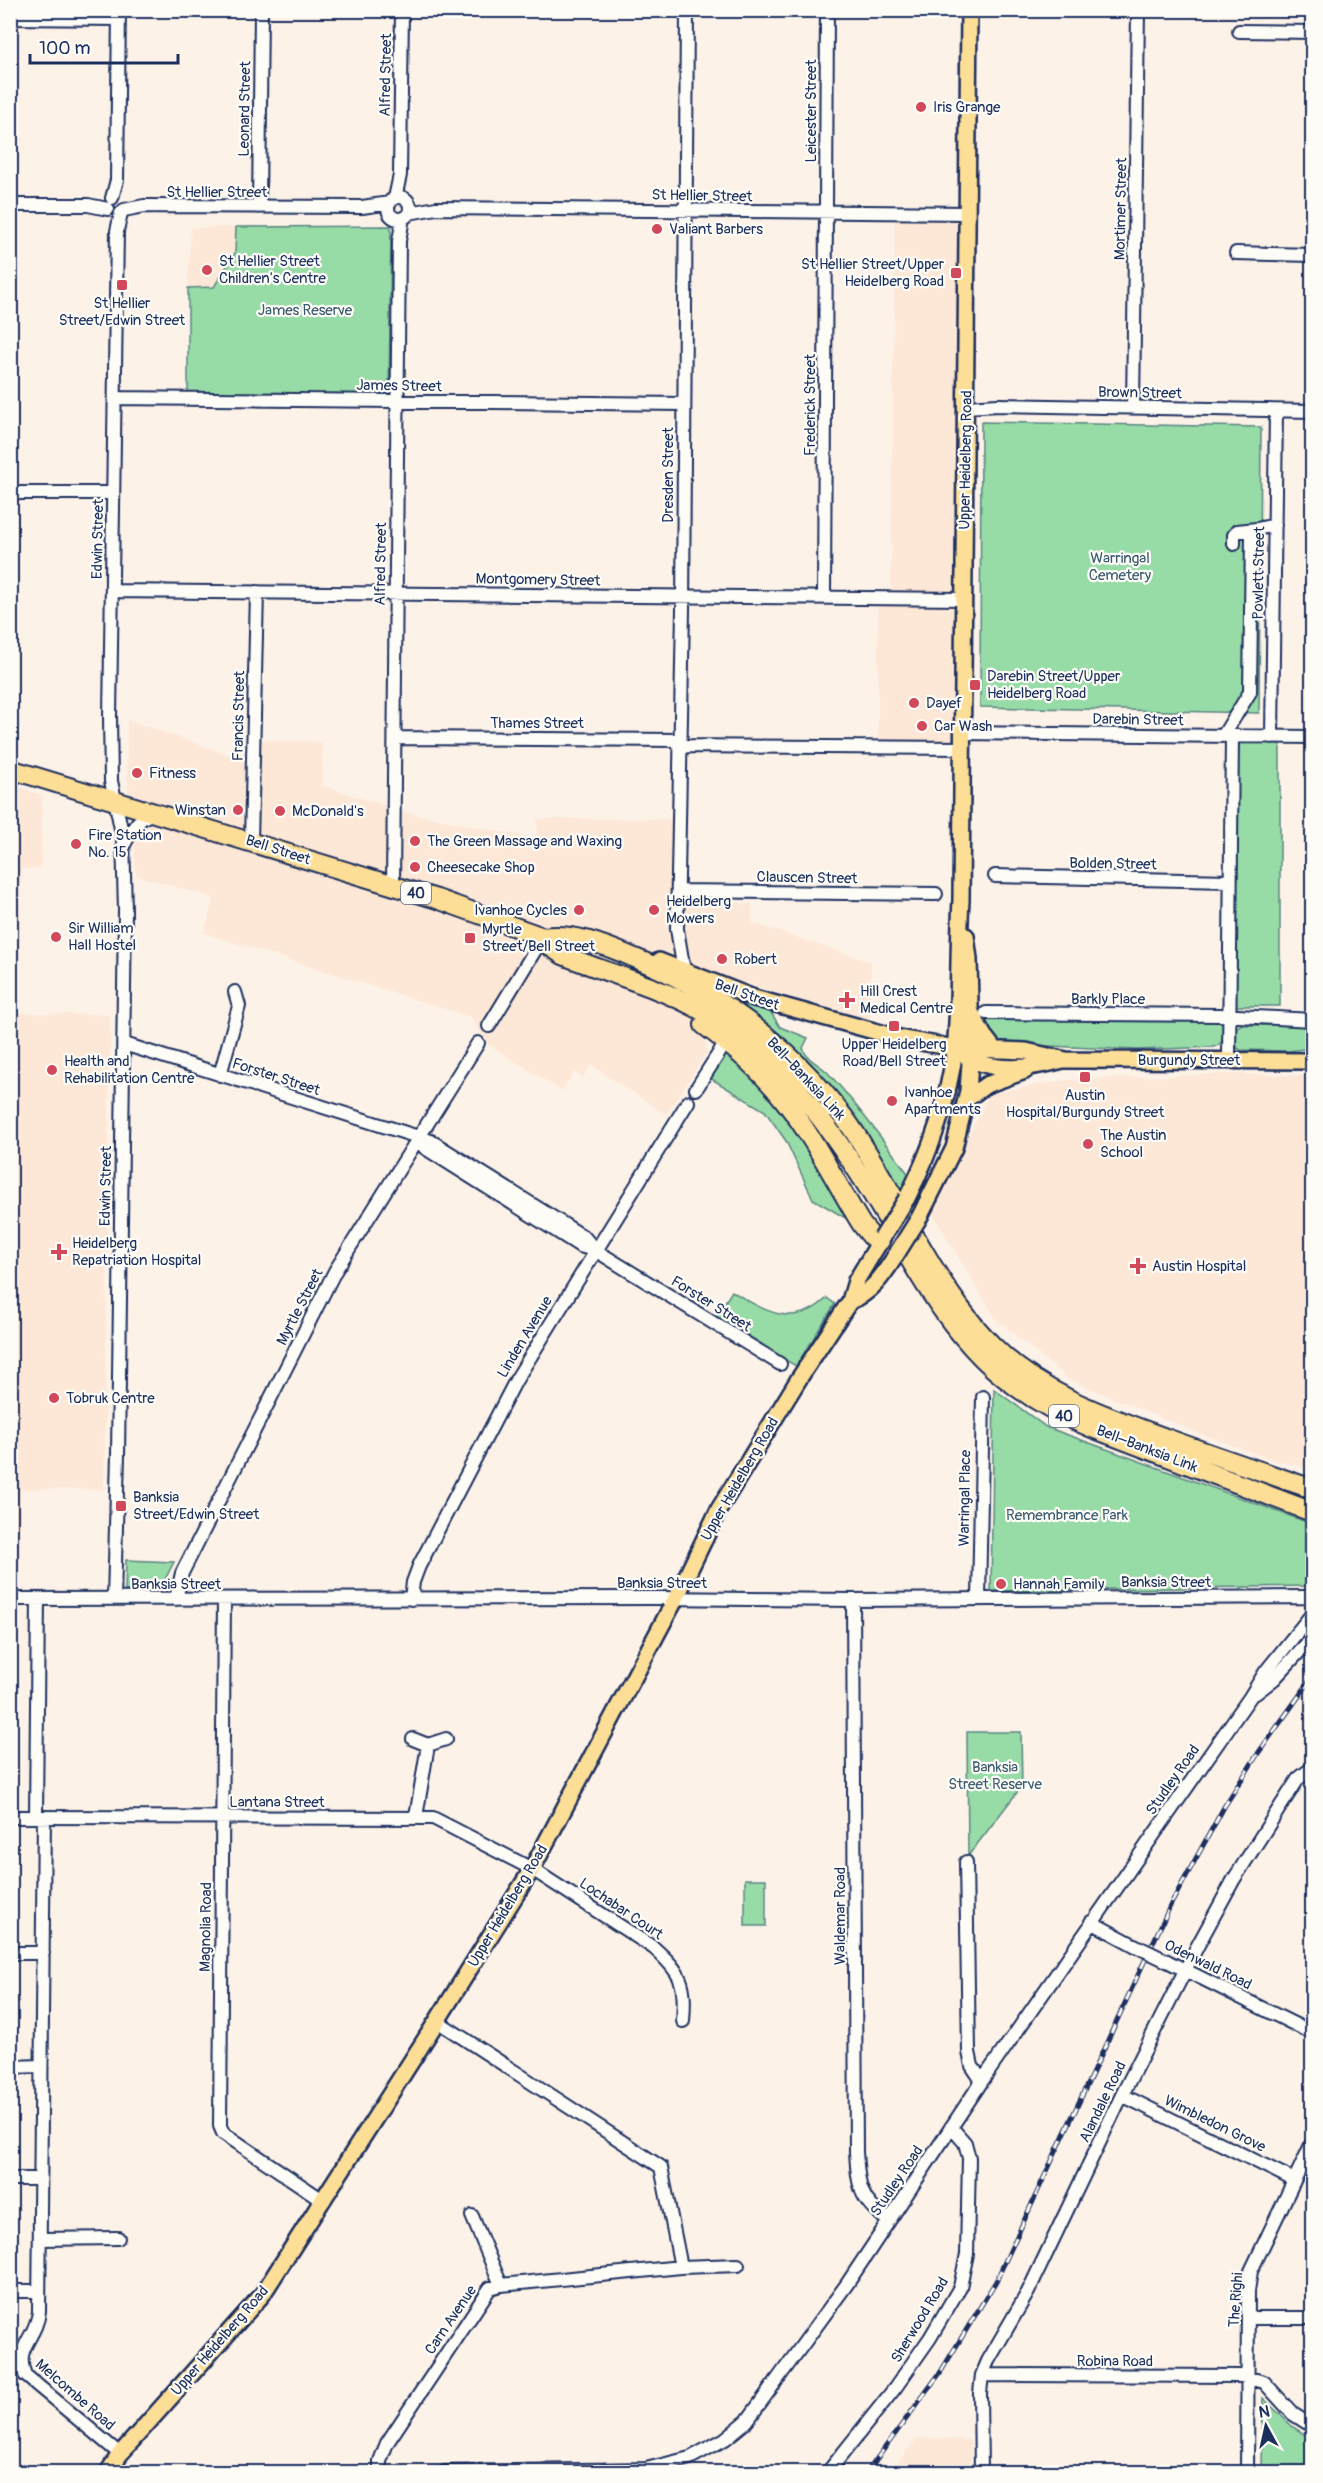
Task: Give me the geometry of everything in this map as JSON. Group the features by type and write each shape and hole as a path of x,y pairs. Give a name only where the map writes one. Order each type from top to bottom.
{"highway":[{"name":"Bell Street","path":"10,769 437,899 543,937 572,937 624,954"},
{"name":"Bell Street","path":"543,937 548,945 563,955 648,986"},
{"name":"Bell–Banksia Link","path":"624,954 662,970 713,997 785,1052 843,1116 901,1199"},
{"name":"Bell–Banksia Link","path":"648,986 710,1016 768,1060 792,1083 835,1136 886,1217"},
{"path":"648,986 661,998 705,1026 756,1068 788,1104 862,1225 873,1238 882,1240"},
{"name":"Bell–Banksia Link","path":"906,1247 981,1334 1006,1358 1047,1388 1094,1412 1312,1489"},
{"name":"Bell–Banksia Link","path":"906,1247 941,1311 963,1338 1000,1375 1029,1396 1084,1424 1312,1512"}],"main road":[{"name":"Upper Heidelberg Road","path":"108,2472 120,2454 262,2295 324,2201 532,1869 675,1598 719,1509 800,1377 850,1301 860,1274 882,1240 901,1199 927,1157 938,1127 955,1048 961,900 971,13"},
{"name":"Upper Heidelberg Road","path":"850,1301 862,1297 906,1247 951,1157 967,1099 971,1054 969,959 961,900"},
{"name":"Bell Street","path":"624,954 657,960 754,998 918,1042 955,1048"},
{"path":"969,1009 995,1050"},
{"path":"918,1042 944,1033 956,1023"},
{"name":"Burgundy Street","path":"955,1048 991,1066 1042,1065 1066,1060 1312,1061"},
{"name":"Burgundy Street","path":"971,1054 995,1050 1026,1051 1066,1060"},
{"path":"967,1099 990,1083 1042,1065"},
{"path":"882,1240 906,1247"},
{"path":"860,1274 874,1272 881,1277"}],"street":[{"name":"Leonard Street","path":"259,207 261,10"},
{"name":"Alfred Street","path":"393,886 402,10"},
{"name":"Dresden Street","path":"684,970 677,940 683,596 687,10"},
{"name":"Leicester Street","path":"826,212 827,10"},
{"name":"Mortimer Street","path":"1133,408 1138,10"},
{"path":"10,18 118,15"},
{"name":"Edwin Street","path":"114,1599 124,1044 124,845 111,781 118,15"},
{"path":"1239,31 1312,32"},
{"name":"St Hellier Street","path":"10,205 968,213"},
{"name":"Frederick Street","path":"824,597 826,212"},
{"path":"1236,253 1312,255"},
{"name":"James Street","path":"115,398 684,404"},
{"name":"Brown Street","path":"966,407 998,405 1312,411"},
{"name":"Powlett Street","path":"1272,736 1276,411"},
{"path":"10,493 113,493"},
{"path":"1227,526 1257,529 1275,525"},
{"path":"1234,544 1234,535 1242,529"},
{"path":"1229,1059 1228,736 1250,692 1252,536 1257,529"},
{"name":"Montgomery Street","path":"112,591 964,599"},
{"name":"Francis Street","path":"251,841 257,592"},
{"name":"Darebin Street","path":"963,741 1228,736 1312,737"},
{"name":"Thames Street","path":"395,738 679,743 963,741"},
{"path":"124,845 137,822 148,814 158,813"},
{"name":"Bolden Street","path":"995,876 1230,881"},
{"name":"Clauscen Street","path":"678,891 936,894"},
{"path":"489,1026 543,937"},
{"path":"657,960 669,954 677,940"},
{"path":"220,1075 239,1006 235,992"},
{"name":"Barkly Place","path":"986,1013 1229,1017"},
{"path":"1229,1017 1279,1017 1312,1020"},
{"path":"696,1089 726,1042"},
{"name":"Myrtle Street","path":"176,1599 182,1573 335,1271 478,1043"},
{"name":"Forster Street","path":"124,1044 418,1139 425,1148 580,1246 596,1250 780,1364"},
{"name":"Linden Avenue","path":"411,1599 413,1582 419,1566 516,1380 688,1102"},
{"name":"Warringal Place","path":"979,1599 983,1397"},
{"name":"Banksia Street","path":"10,1599 853,1600 1298,1597 1312,1599"},
{"name":"Melcombe Road","path":"38,1599 42,1953 39,2291 38,2318 15,2367 120,2454"},
{"name":"Magnolia Road","path":"224,1599 221,2130 324,2201"},
{"name":"Waldemar Road","path":"853,1600 856,2152 858,2182 861,2191 866,2201 888,2220"},
{"name":"Studley Road","path":"444,2472 646,2469 690,2458 725,2439 747,2421 847,2284 982,2081 1251,1697 1266,1671 1312,1614"},
{"name":"Studley Road","path":"1251,1697 1274,1679 1312,1638"},
{"path":"413,1739 428,1744 446,1739"},
{"path":"416,1817 428,1744"},
{"name":"Alandale Road","path":"981,2472 982,2375 1029,2292 1122,2096 1233,1879 1298,1779 1312,1768"},
{"name":"Lantana Street","path":"10,1818 433,1818 532,1869"},
{"path":"966,1862 969,2052 972,2066 982,2081"},
{"name":"Lochabar Court","path":"532,1869 654,1948 669,1962 680,1978 685,1994 683,2021"},
{"name":"Odenwald Road","path":"1092,1922 1312,2033"},
{"path":"10,1953 42,1953"},
{"path":"437,2020 661,2167 681,2266"},
{"path":"10,2067 41,2066"},
{"name":"Wimbledon Grove","path":"1122,2096 1294,2180"},
{"name":"Sherwood Road","path":"828,2472 895,2388 930,2338 960,2287 967,2254 969,2158 965,2143 951,2127"},
{"name":"The Righi","path":"1247,2472 1248,2291 1251,2271 1312,2144"},
{"path":"10,2179 40,2179"},
{"path":"472,2216 501,2285"},
{"path":"40,2239 118,2238"},
{"name":"Carn Avenue","path":"380,2472 380,2461 387,2443 490,2288 681,2266 738,2265"},
{"path":"10,2291 39,2291"},
{"path":"1249,2318 1312,2318"},
{"name":"Robina Road","path":"982,2375 1248,2378"},
{"path":"1248,2378 1264,2382 1293,2415 1312,2427"}],"shaded area":[{"path":"895,213 968,213 963,748 878,748 878,598 891,598"},
{"name":"St Hellier Street Children's Centre","path":"236,227 235,253 214,287 188,288 191,228"},
{"path":"127,720 253,763 253,740 322,742 323,786 408,813 537,839 537,819 678,819 679,891 693,900 752,904 752,923 871,962 870,1020 691,967 707,1052 666,1114 591,1065 583,1077 574,1072 562,1091 488,1044 471,1017 204,933 214,898 136,875 127,775"},
{"name":"Heidelberg Repatriation Hospital","path":"11,785 42,795 41,868 21,869 19,1013 110,1015 104,1489 20,1489 19,1587 10,1587"},
{"name":"Austin Hospital","path":"1229,1074 1312,1076 1312,1469 1268,1458 1196,1432 1070,1380 996,1319 932,1213 987,1099 994,1093 1067,1080"},
{"path":"918,2438 970,2440 971,2472 890,2472"}],"green space":[{"name":"James Reserve","path":"391,226 389,392 384,396 188,394 188,288 214,287 235,253 236,227"},
{"name":"Warringal Cemetery","path":"981,422 1261,427 1259,713 980,707"},
{"path":"1238,741 1280,742 1280,1006 1235,1006"},
{"path":"741,1002 770,1011 780,1027 808,1038 803,1048 807,1056 839,1085 910,1176 899,1192 739,1006"},
{"path":"977,1010 1223,1021 1223,1039 1214,1047 1138,1050 1002,1044 993,1041"},
{"path":"1240,1025 1312,1025 1312,1048 1288,1051 1240,1050 1235,1044 1235,1029"},
{"path":"727,1053 766,1083 854,1223 813,1199 786,1141 765,1111 710,1078"},
{"path":"732,1291 756,1305 779,1314 803,1313 815,1308 827,1298 835,1304 796,1366 714,1319"},
{"name":"Remembrance Park","path":"994,1389 1046,1427 1312,1524 1312,1586 991,1591"},
{"path":"126,1560 174,1562 159,1591 125,1591"},
{"name":"Banksia Street Reserve","path":"967,1732 1021,1732 1022,1786 968,1856"},
{"path":"745,1879 766,1879 766,1926 745,1926"},
{"path":"1263,2398 1293,2427 1312,2439 1312,2472 1262,2472"}],"tunnel":[{"path":"896,1201 916,1238"}],"railway":[{"path":"867,2472 940,2373 996,2281 1171,1904 1224,1807 1259,1752 1312,1678"}],"place":[{"name":"Iris Grange","path":"921,107"},
{"name":"Valiant Barbers","path":"657,229"},
{"name":"St Hellier Street Children's Centre","path":"207,270"},
{"name":"St Hellier Street/Upper Heidelberg Road","path":"956,273"},
{"name":"St Hellier Street/Edwin Street","path":"122,285"},
{"name":"Darebin Street/Upper Heidelberg Road","path":"975,685"},
{"name":"Dayef","path":"914,703"},
{"name":"Car Wash","path":"922,726"},
{"name":"Fitness","path":"137,773"},
{"name":"Winstan","path":"238,810"},
{"name":"McDonald's","path":"280,811"},
{"name":"The Green Massage and Waxing","path":"415,841"},
{"name":"Fire Station No. 15","path":"76,844"},
{"name":"Cheesecake Shop","path":"415,867"},
{"name":"Ivanhoe Cycles","path":"579,910"},
{"name":"Heidelberg Mowers","path":"654,910"},
{"name":"Sir William Hall Hostel","path":"56,937"},
{"name":"Myrtle Street/Bell Street","path":"470,938"},
{"name":"Robert","path":"722,959"},
{"name":"Hill Crest Medical Centre","path":"847,1000"},
{"name":"Upper Heidelberg Road/Bell Street","path":"894,1026"},
{"name":"Health and Rehabilitation Centre","path":"52,1070"},
{"name":"Austin Hospital/Burgundy Street","path":"1085,1077"},
{"name":"Ivanhoe Apartments","path":"892,1101"},
{"name":"The Austin School","path":"1088,1144"},
{"name":"Heidelberg Repatriation Hospital","path":"59,1252"},
{"name":"Austin Hospital","path":"1138,1266"},
{"name":"Tobruk Centre","path":"54,1398"},
{"name":"Banksia Street/Edwin Street","path":"121,1506"},
{"name":"Hannah Family","path":"1001,1584"}]}
